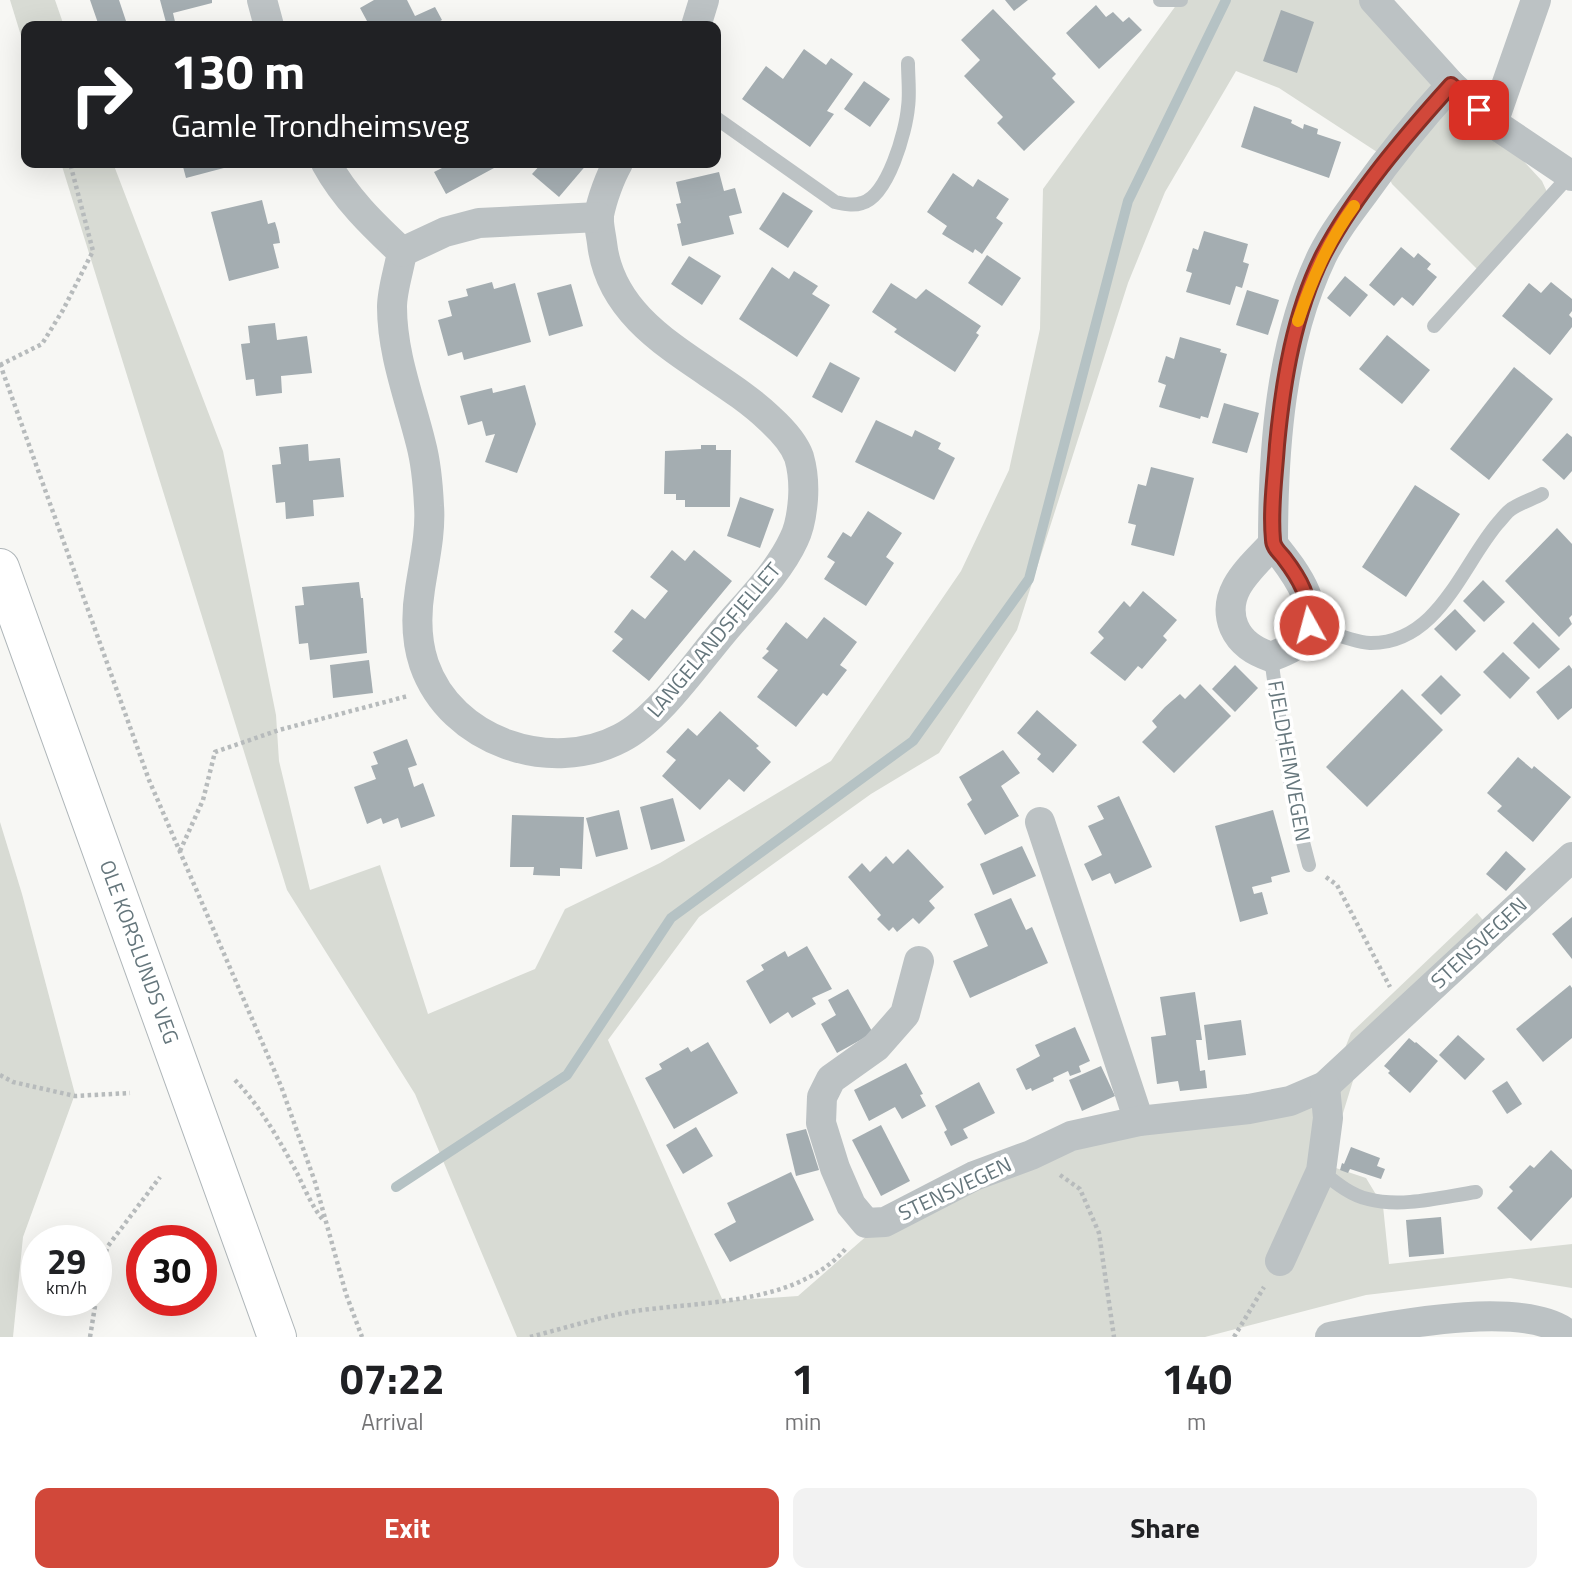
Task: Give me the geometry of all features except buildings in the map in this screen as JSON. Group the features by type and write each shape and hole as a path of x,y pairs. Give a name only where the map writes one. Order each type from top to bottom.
{"street":[{"path":"262,0 268,21"},
{"path":"698,21 704,0"},
{"path":"1374,0 1451,85 1493,123 1571,176"},
{"path":"1493,123 1536,0"},
{"path":"1309,625 1308,598 1298,576 1273,544 1273,500 1284,387 1296,327 1310,285 1336,232 1395,149 1451,85"},
{"path":"329,168 364,217 402,253 445,232 479,223 599,216"},
{"name":"LANGELANDSFJELLET","path":"402,253 392,305 396,348 422,449 430,509 417,608 418,640 425,666 435,688 456,713 483,734 508,746 536,752 568,753 599,748 625,737 652,716 777,567 795,538 803,509 804,480 798,454 782,430 754,403 677,353 640,321 618,290 603,254 599,216 616,168"},
{"name":"FJELDHEIMVEGEN","path":"1273,544 1233,593 1229,603 1230,614 1241,638 1248,646 1271,657 1299,643 1309,625"},
{"name":"OLE KORSLUNDS VEG","path":"0,568 277,1337"},
{"path":"1040,822 1139,1121"},
{"name":"STENSVEGEN","path":"866,1223 885,1222 974,1176 1031,1155 1071,1136 1139,1121 1290,1101 1325,1086 1572,857"},
{"path":"866,1223 851,1205 835,1168 821,1123 822,1097 831,1079 876,1047 905,1014 919,961"},
{"path":"1280,1261 1321,1171 1328,1118 1325,1086"},
{"path":"1331,1337 1384,1327 1486,1315 1532,1319 1566,1332 1571,1337"}],"lane":[{"path":"1160,0 1181,0"},
{"path":"721,122 835,202 847,205 863,203 870,200 881,187 896,157 908,108 908,63"},
{"path":"1434,326 1571,176"},
{"path":"1309,625 1368,643 1382,642 1409,632 1423,624 1446,600 1489,535 1511,508 1542,494"},
{"name":"FJELDHEIMVEGEN","path":"1271,657 1284,759 1309,865"},
{"path":"1321,1171 1341,1186 1366,1199 1391,1202 1476,1192"}],"path":[{"path":"71,168 93,251 63,310 41,344 0,364 149,780 281,1086 315,1182 346,1294 362,1337"},
{"path":"180,851 203,800 215,752 279,730 435,688"},
{"path":"1309,865 1337,885 1386,982 1408,1009"},
{"path":"0,1075 13,1082 75,1096 130,1093"},
{"path":"235,1080 268,1125 316,1212 327,1225"},
{"path":"1031,1155 1080,1189 1099,1233 1114,1337"},
{"path":"112,1241 160,1177"},
{"path":"530,1337 632,1312 762,1294 802,1283 843,1252 866,1223"},
{"path":"1234,1337 1280,1261"},
{"path":"90,1337 93,1316"}],"shaded area":[{"path":"10,0 55,0 62,21 21,21 21,36"},
{"path":"1175,0 1375,0 1542,181 1552,203 1484,276 1392,184 1377,152 1279,88 1236,71 1165,192 1128,283 1017,630 939,753 871,794 699,917 608,1040 723,1301 798,1296 909,1199 1042,1154 1330,1086 1351,1033 1477,913 1492,931 1360,1058 1327,1165 1366,1178 1383,1206 1389,1264 1572,1244 1572,1288 1510,1278 1366,1295 1205,1337 517,1337 415,1094 287,890 63,168 115,168 223,451 276,715 279,761 310,890 380,865 428,1014 535,969 565,909 660,863 831,761 961,571 1009,470 1040,329 1043,189 1177,4"},
{"path":"0,822 75,1094 27,1225 21,1225 21,1257 13,1337 0,1337"}],"waterway":[{"path":"396,1187 567,1075 671,918 913,741 1029,579 1128,201 1226,0"}],"slow traffic":[{"path":"1298,321 1322,257 1354,206"}],"route":[{"path":"1309,625 1308,598 1298,576 1273,544 1278,435 1296,327 1310,285 1336,232 1408,134 1451,85 1479,110"}]}
